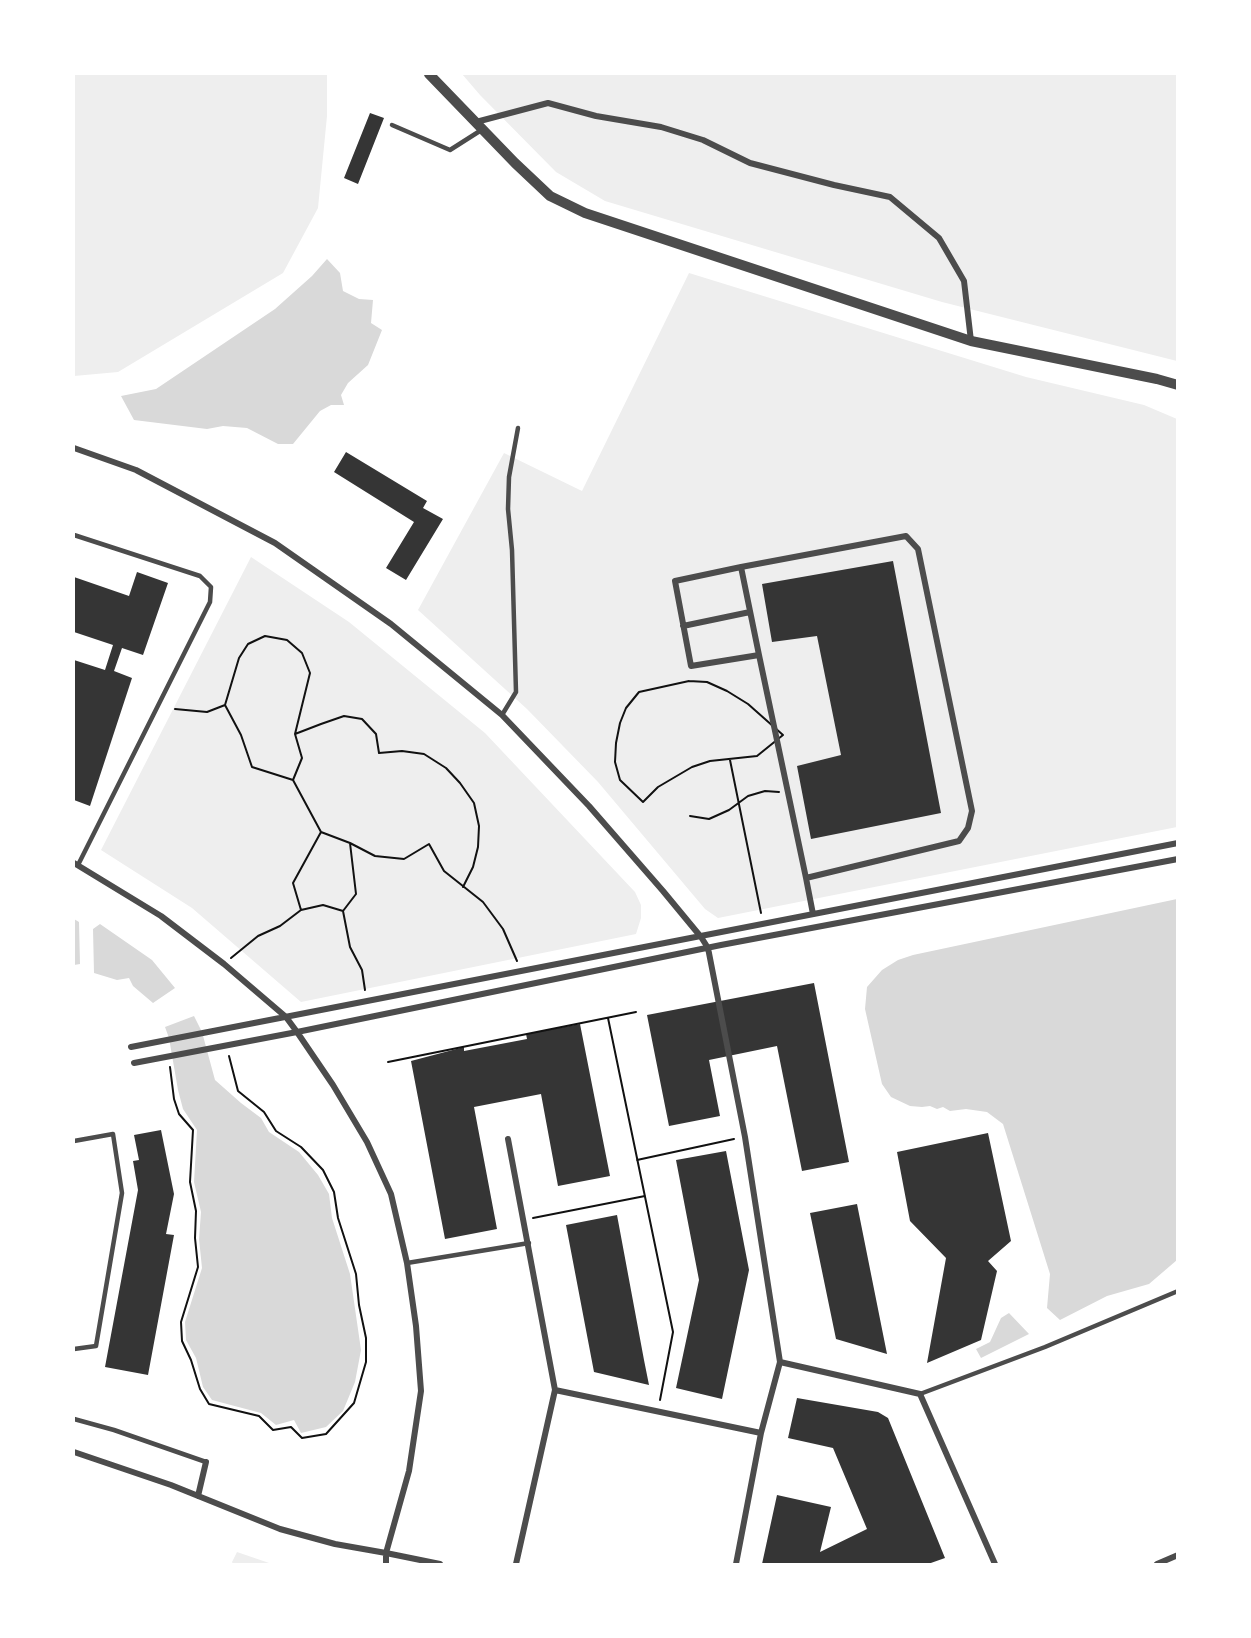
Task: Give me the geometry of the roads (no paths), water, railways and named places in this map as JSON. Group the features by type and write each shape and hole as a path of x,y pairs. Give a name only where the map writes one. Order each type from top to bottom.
{"street":[{"path":"429,74 515,163 550,196 570,207 971,341 1178,385"},
{"path":"480,126 548,102 596,116 661,128 703,140 750,163 890,197 939,238 964,280 971,341"},
{"path":"74,448 136,470 275,543 391,624 502,715 589,806 663,891 708,948 745,1137 780,1362 761,1433 736,1564"},
{"path":"759,655 691,666 675,581 906,536 918,549 972,812 968,828 959,841 806,878"},
{"path":"741,567 813,915"},
{"path":"683,626 750,612"},
{"path":"131,1047 1178,843"},
{"path":"135,1063 708,948 1178,859"},
{"path":"76,864 161,916 224,964 285,1017 333,1085 367,1142 391,1194 407,1263 416,1326 421,1391 409,1471 386,1553 386,1564"},
{"path":"508,1139 555,1390 516,1564"},
{"path":"780,1362 920,1394 995,1564"},
{"path":"555,1390 761,1433"},
{"path":"74,1452 141,1474 280,1529 335,1544 440,1564"},
{"path":"198,1496 206,1462"},
{"path":"1157,1564 1178,1555"}],"lane":[{"path":"392,125 450,150 480,126"},
{"path":"502,715 516,692 512,550 508,509 509,477 518,428"},
{"path":"74,535 200,576 212,587 210,602 76,864"},
{"path":"74,1141 113,1134 122,1193 96,1346 74,1349"},
{"path":"407,1263 529,1243"},
{"path":"920,1394 1045,1347 1178,1291"},
{"path":"74,1419 114,1430 206,1462"}]}
